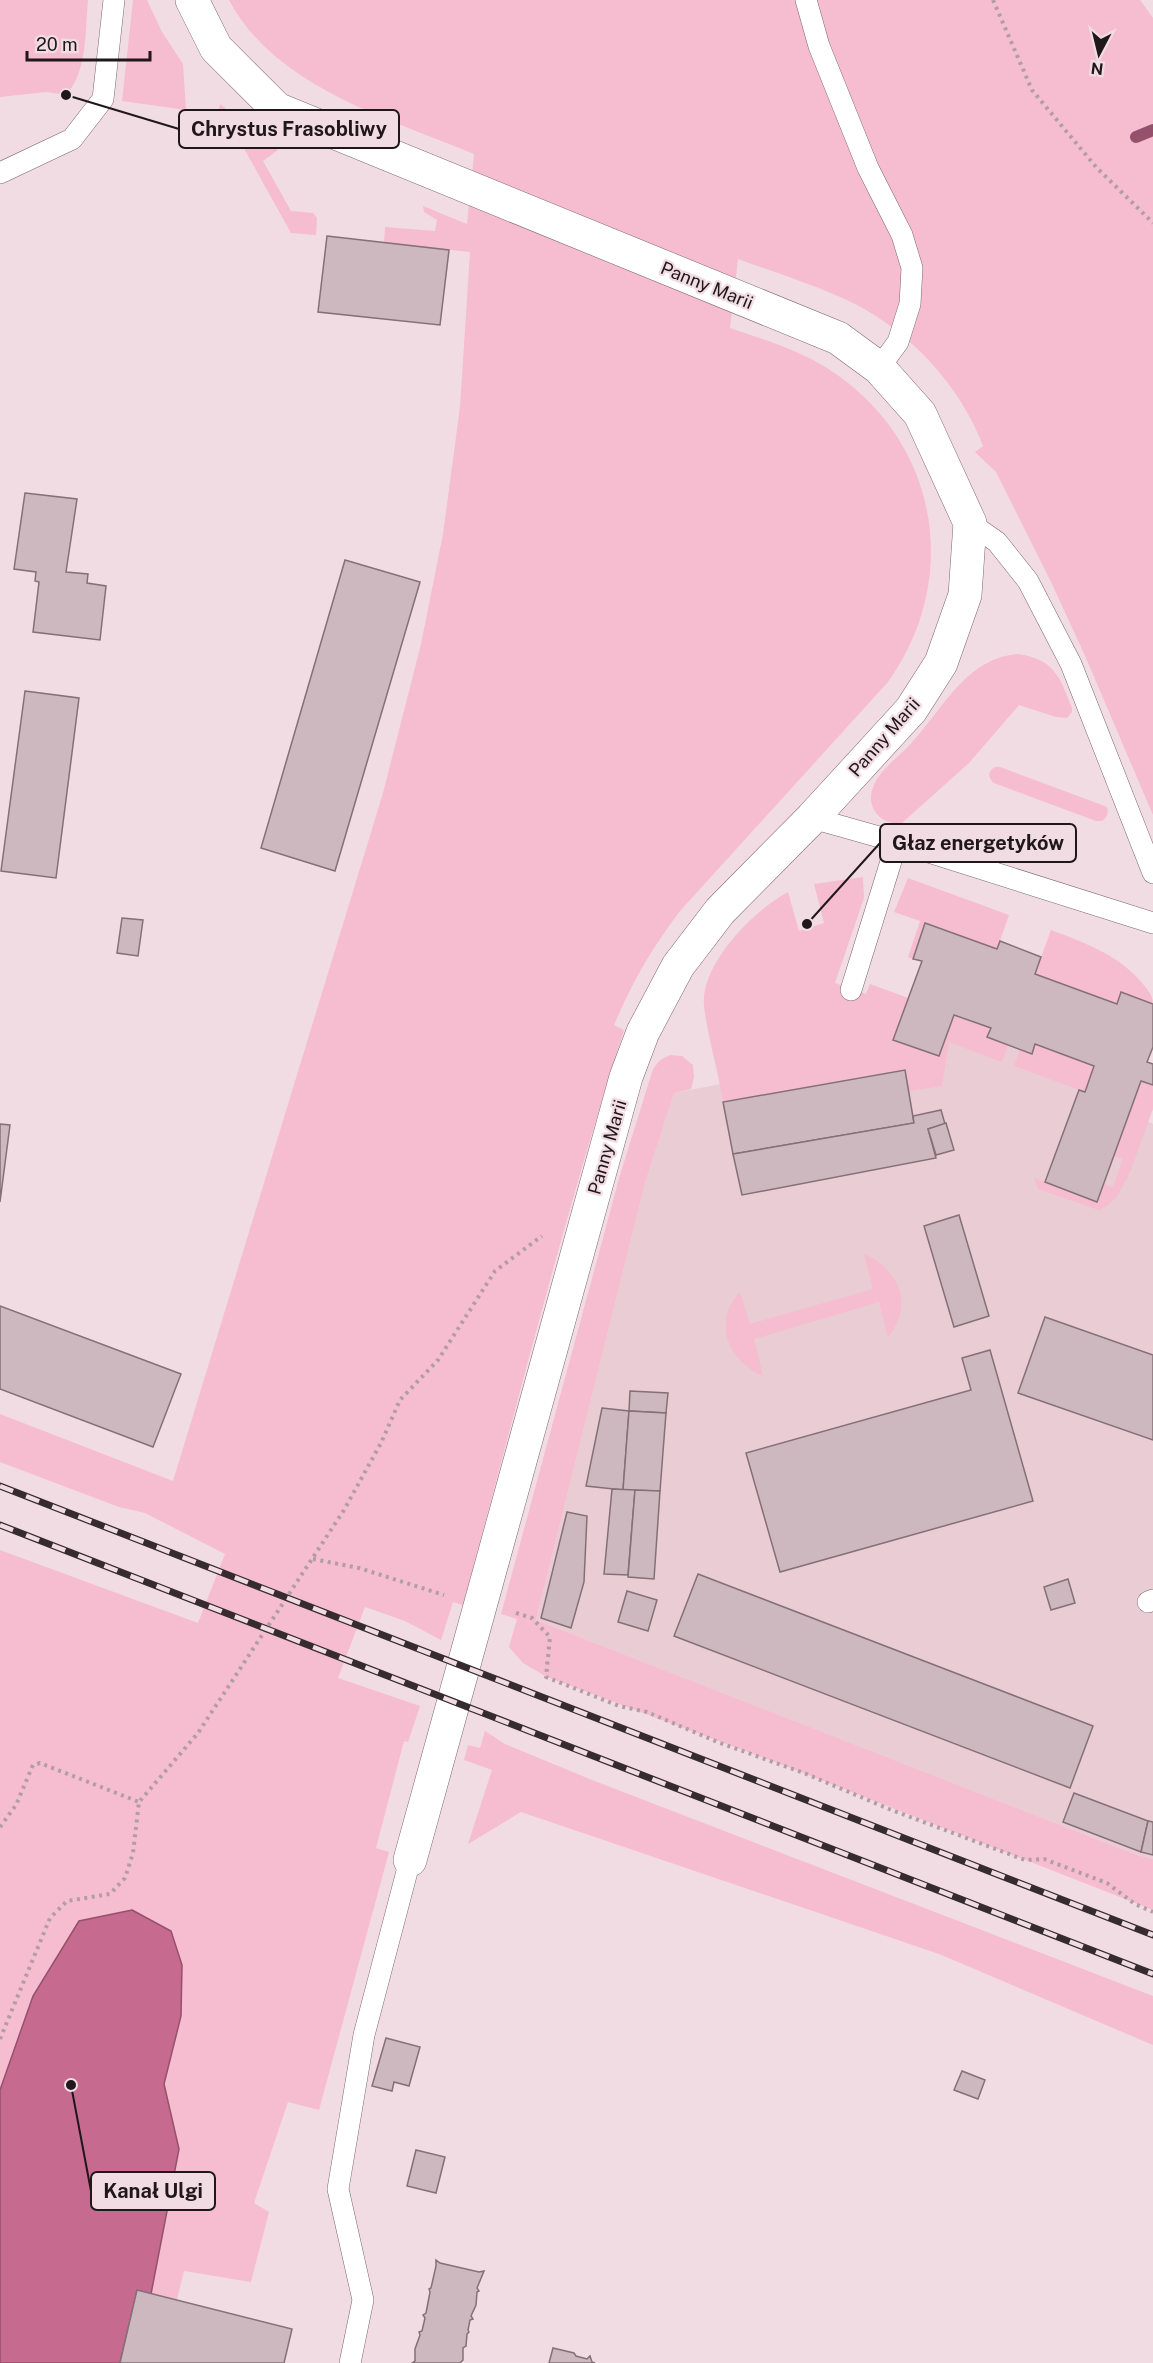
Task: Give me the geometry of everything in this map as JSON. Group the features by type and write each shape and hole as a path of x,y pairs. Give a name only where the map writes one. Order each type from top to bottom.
{"street":[{"name":"Panny Marii","path":"192,0 216,48 277,109 838,338 879,368 920,414 970,524 965,595 941,663 910,710 812,818 720,911 678,966 643,1032 626,1077 486,1592 410,1860"}],"lane":[{"path":"0,173 72,139 103,99 114,0"},
{"path":"806,0 824,57 868,168 903,235 912,268 910,304 898,342 879,368"},
{"path":"970,524 997,543 1028,581 1071,664 1153,873"},
{"path":"812,818 897,842 1153,923"},
{"path":"851,990 897,842"},
{"path":"350,2363 363,2300 338,2189 364,2035 410,1860"}],"path":[{"path":"993,0 1032,90 1096,167 1153,223"},
{"path":"0,2039 50,1918 67,1901 110,1894 125,1878 133,1853 139,1802 198,1733 313,1559 350,1501 381,1443 400,1400 438,1360 495,1271 545,1233"},
{"path":"313,1559 359,1568 431,1590"},
{"path":"532,1618 550,1636 546,1677 619,1706 647,1712 720,1743 804,1773 889,1809 1025,1860 1044,1859 1107,1883 1136,1904 1153,1912"},
{"path":"0,1827 16,1805 33,1765 40,1763 139,1802"}],"shaded area":[{"path":"0,0 88,0 82,62 73,85 66,95 46,92 0,97"},
{"path":"133,0 147,0 162,32 183,64 186,110 122,101"},
{"path":"229,0 1140,0 1153,18 1153,815 1052,584 996,472 975,452 983,446 962,403 947,382 914,345 874,315 825,290 738,259 730,328 792,350 827,368 865,397 894,432 915,470 927,512 931,555 926,598 911,641 888,682 680,911 643,966 621,1009 614,1025 624,1030 560,1244 463,1605 453,1602 441,1640 405,1621 365,1607 338,1678 420,1706 408,1742 404,1741 376,1848 389,1852 319,2110 288,2102 254,2203 269,2212 251,2282 184,2271 177,2299 151,2294 179,2149 164,2084 181,2016 33,1996 0,2090 0,1550 198,1623 225,1554 145,1513 119,1507 0,1462 0,1414 173,1481 383,793 421,644 443,534 460,407 470,252 384,243 385,227 435,231 437,220 424,212 423,206 467,224 474,154 371,112 336,96 304,77 275,56 249,30"},
{"path":"220,104 278,150 263,161 291,211 313,213 317,218 316,235 291,233 232,127 217,121"},
{"path":"1018,654 1040,660 1054,671 1064,687 1072,708 1067,718 1056,717 1019,705 969,763 902,823 894,823 881,818 873,807 871,793 882,772 909,746 958,686 971,674 984,664 1000,657"},
{"path":"995,767 1107,807 1107,815 1102,821 1096,821 994,783 989,775"},
{"path":"863,877 864,898 835,983 866,994 870,984 991,1028 987,1037 1008,1045 1002,1062 949,1042 942,1086 909,1091 905,1070 723,1102 704,1006 705,990 720,956 745,925 774,900 788,892 799,931 824,923 814,884"},
{"path":"908,878 1009,915 997,949 913,959 908,957 920,921 894,912"},
{"path":"925,923 996,949 1000,941 1041,957 1035,973 1117,1003 1121,992 1153,1004 1153,1047 1147,1062 1153,1064 1153,1085 1141,1081 1129,1113 1153,1124 1153,1859 1137,1855 536,1620 645,1183 674,1093 721,1084 723,1101 910,997 922,962 913,959"},
{"path":"1051,930 1112,957 1143,984 1153,1004 1121,993 1117,1004 1035,974"},
{"path":"1035,1044 1094,1066 1085,1092 1014,1066 1020,1049 1032,1053"},
{"path":"670,1055 682,1056 693,1065 694,1077 691,1089 674,1093 645,1183 536,1620 1137,1855 1153,1859 1153,1910 775,1762 547,1677 523,1663 509,1647 517,1619 501,1614 620,1175 653,1069 660,1060"},
{"path":"1141,1081 1153,1085 1153,1109 1130,1172 1118,1195 1099,1210 1038,1189 1034,1178 1097,1201 1103,1184 1113,1187 1123,1159 1114,1156"},
{"path":"864,1254 887,1269 899,1290 900,1313 888,1337 879,1302 754,1339 763,1376 741,1361 728,1340 726,1328 727,1316 740,1292 750,1324 873,1289"},
{"path":"485,1731 505,1744 592,1780 1153,1996 1153,2045 939,1954 521,1812 468,1844 492,1770 464,1760 468,1745 480,1748"},
{"path":"132,1910 171,1931 182,1965 181,2016 164,2084 179,2149 151,2294 137,2291 120,2363 0,2363 0,2090 33,1996 79,1921"}],"building":[{"path":"327,236 449,250 440,325 318,312"},
{"path":"25,493 77,499 66,572 88,574 87,583 106,586 100,640 33,632 39,582 35,581 36,572 14,569"},
{"path":"345,560 420,582 335,871 261,848"},
{"path":"25,691 79,698 56,878 1,871"},
{"path":"122,918 143,920 138,956 117,953"},
{"path":"925,923 997,949 1000,941 1041,957 1035,974 1117,1004 1121,992 1153,1004 1153,1047 1147,1062 1153,1064 1153,1085 1141,1081 1097,1202 1045,1182 1079,1090 1085,1092 1094,1066 1035,1044 1032,1054 987,1037 991,1028 954,1015 939,1056 893,1040 922,961 913,959"},
{"path":"905,1070 914,1123 733,1154 723,1102"},
{"path":"941,1110 945,1124 928,1129 936,1158 742,1195 733,1154 914,1123 913,1116"},
{"path":"946,1123 954,1150 936,1155 928,1129"},
{"path":"0,1124 10,1125 0,1202"},
{"path":"959,1215 989,1316 954,1327 924,1226"},
{"path":"0,1306 181,1374 153,1447 0,1389"},
{"path":"1045,1317 1153,1355 1153,1440 1018,1393"},
{"path":"990,1350 1033,1501 780,1572 746,1453 971,1390 962,1358"},
{"path":"630,1391 668,1393 666,1413 629,1411"},
{"path":"602,1408 629,1411 623,1490 586,1486"},
{"path":"629,1411 666,1413 660,1491 623,1490"},
{"path":"612,1489 635,1490 628,1575 604,1574"},
{"path":"635,1490 660,1491 654,1579 628,1577"},
{"path":"567,1512 587,1516 584,1582 571,1628 541,1618"},
{"path":"698,1574 1093,1726 1070,1788 674,1636"},
{"path":"1068,1579 1075,1603 1051,1610 1044,1587"},
{"path":"627,1591 657,1600 648,1631 618,1622"},
{"path":"1074,1793 1148,1821 1141,1852 1063,1822"},
{"path":"1148,1821 1153,1822 1153,1855 1141,1852"},
{"path":"386,2038 420,2047 409,2086 394,2082 392,2091 372,2086"},
{"path":"962,2071 985,2080 978,2099 954,2090"},
{"path":"416,2150 445,2157 436,2193 407,2186"},
{"path":"436,2260 440,2263 479,2272 484,2271 477,2288 479,2291 476,2305 471,2316 473,2319 470,2320 466,2346 463,2348 463,2360 460,2363 412,2363 415,2361 419,2332 422,2331 425,2318 423,2315 426,2313"},
{"path":"137,2290 292,2329 284,2363 120,2363"},
{"path":"553,2348 587,2359 590,2356 592,2362 595,2363 549,2363"}],"waterway":[{"path":"1136,137 1153,130"}],"railway":[{"path":"0,1486 1153,1935"},
{"path":"0,1525 1153,1974"}],"place":[{"name":"Chrystus Frasobliwy","path":"66,95"},
{"name":"Głaz energetyków","path":"807,924"},
{"name":"Kanał Ulgi","path":"71,2085"}]}
